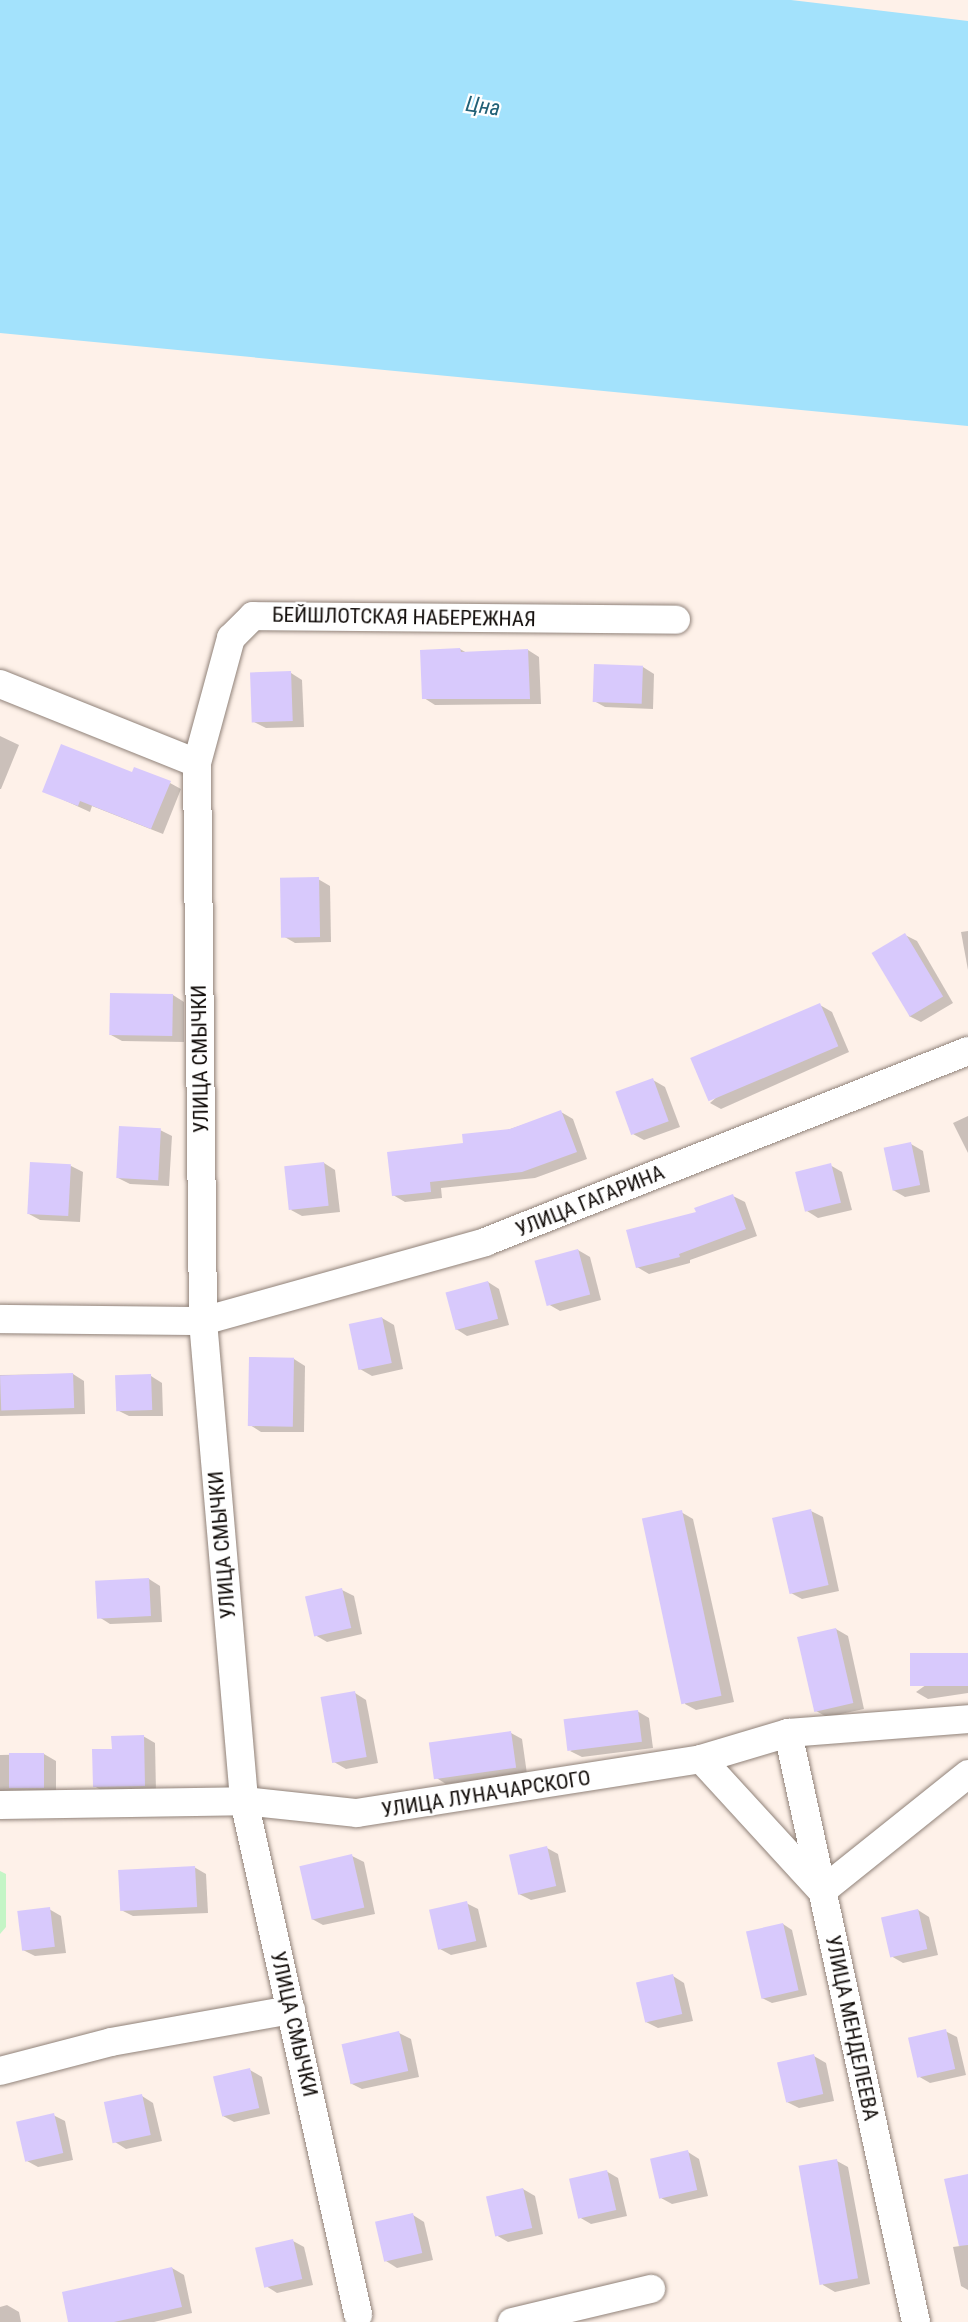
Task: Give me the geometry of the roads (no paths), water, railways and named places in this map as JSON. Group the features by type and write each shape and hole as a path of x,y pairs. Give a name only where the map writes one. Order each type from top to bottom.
{"street":[{"name":"БЕЙШЛОТСКАЯ НАБЕРЕЖНАЯ","path":"197,763 231,638 253,616 676,620"},
{"path":"0,684 197,763"},
{"name":"УЛИЦА СМЫЧКИ","path":"197,763 203,1321 244,1801 363,2319"},
{"name":"УЛИЦА ГАГАРИНА","path":"0,1319 203,1321 485,1242 968,1051"},
{"name":"УЛИЦА ЛУНАЧАРСКОГО","path":"0,1805 244,1801 357,1814 701,1759 788,1733 968,1719"},
{"name":"УЛИЦА МЕНДЕЛЕЕВА","path":"788,1733 916,2322"},
{"path":"701,1759 822,1891 968,1774"},
{"path":"0,2071 111,2042 291,2010"},
{"path":"512,2322 651,2289"}],"water":[{"name":"Цна","path":"0,0 791,0 968,21 968,426 0,333"}]}
